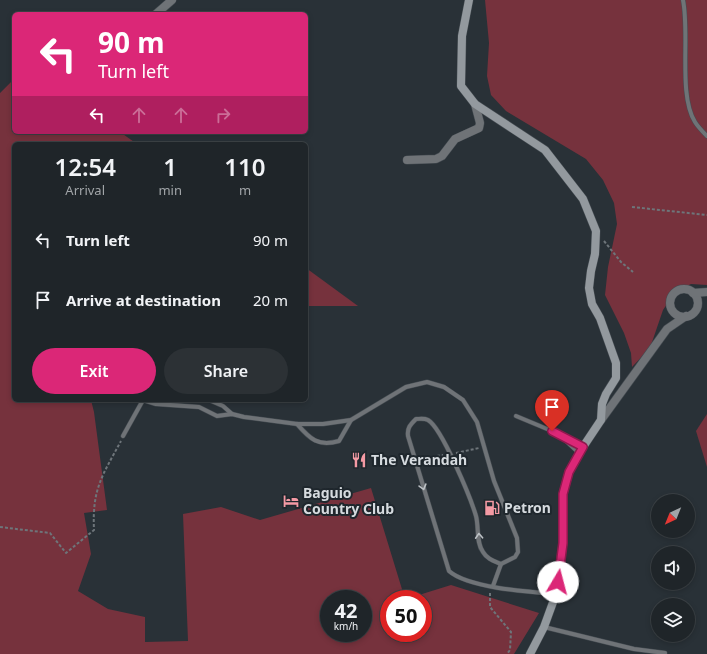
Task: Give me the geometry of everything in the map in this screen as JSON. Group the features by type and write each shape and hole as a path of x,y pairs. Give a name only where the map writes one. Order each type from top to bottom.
{"main road":[{"path":"469,0 462,36 461,86 474,104 545,150 583,199 596,231 595,254 589,288 592,304 600,318 616,363 617,372 616,378 603,399 602,420 581,450 569,472 563,494 563,543 556,594 544,627 530,654"}],"street":[{"path":"158,12 172,0"},
{"path":"407,160 436,158 442,156 455,139 479,128 480,123 474,104"},
{"path":"667,329 671,299 677,291 684,289 695,296"},
{"path":"695,296 705,292"},
{"path":"602,420 667,329 696,310 695,296"},
{"path":"671,306 676,314 686,316"}],"lane":[{"path":"683,0 686,14 686,97 694,122 707,136"},
{"path":"150,402 156,404 199,407 217,416 232,414 297,424 323,424 351,420 406,387 427,382 444,387 463,400 477,422 494,481 517,538 518,552 515,557 501,564 493,586"},
{"path":"123,436 142,402"},
{"path":"214,402 223,406 232,414"},
{"path":"516,416 561,436 581,450"},
{"path":"501,564 487,558 479,545 478,527 472,505 446,446 434,425 427,420 416,419 410,425 408,436 445,563 449,571 461,579 493,586 556,594"},
{"path":"297,424 307,435 318,442 327,444 339,440 351,420"},
{"path":"561,436 581,450"},
{"path":"544,627 634,649 665,653"}],"path":[{"path":"632,207 707,215"},
{"path":"596,231 621,262 633,272"},
{"path":"0,527 50,533 66,553 73,550 94,530 94,499 97,487 123,436"},
{"path":"493,586 490,593 490,607 511,632 510,650 507,654"}],"shaded area":[{"path":"485,0 707,0 707,285 691,284 675,292 663,310 650,348 632,367 631,353 624,333 605,295 608,267 617,224 614,203 603,180 586,159 506,111 491,95 487,76 489,43"},
{"path":"12,81 12,134 123,134 134,142 12,142 12,402 92,402 94,412 107,510 84,513 91,554 78,591 108,609 145,617 145,642 188,641 183,514 221,507 260,520 371,488 402,590 380,590 380,642 432,642 432,591 451,585 539,613 514,654 0,654 0,93"},
{"path":"308,269 358,306 308,306"},
{"path":"707,414 707,467 696,431"}],"place":[{"name":"The Verandah","path":"359,460"},
{"name":"Baguio Country Club","path":"291,501"},
{"name":"Petron","path":"492,508"}],"route":[{"path":"552,431 583,447 569,472 563,494 563,543 558,582"}]}
